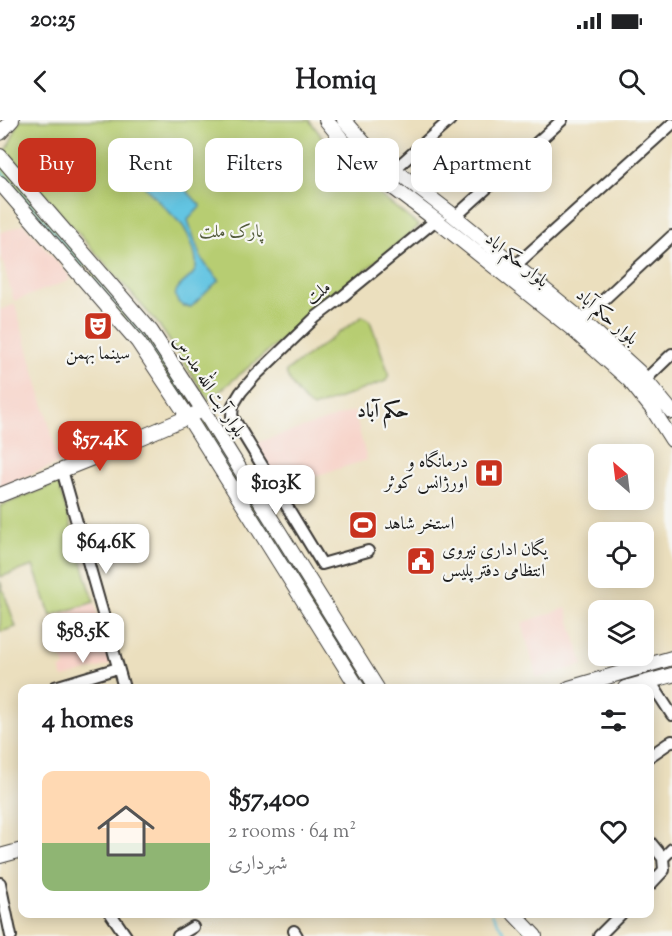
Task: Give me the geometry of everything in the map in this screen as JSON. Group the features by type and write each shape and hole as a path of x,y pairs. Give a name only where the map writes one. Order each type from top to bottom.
{"main road":[{"path":"0,133 12,120"},
{"name":"بلوار حکم اباد","path":"326,120 363,164 571,328 629,380 670,432"},
{"name":"بلوار حکم آباد","path":"344,120 360,138"},
{"name":"بلوار آیت الله مدرس","path":"0,156 151,331 203,410 374,684"},
{"name":"بلوار حکم آباد","path":"399,173 582,320 646,379 672,412"},
{"name":"بلوار آیت الله مدرس","path":"0,183 138,342 188,417 355,684"},
{"path":"0,495 203,410"},
{"path":"583,684 672,658"},
{"path":"639,684 672,675"},
{"path":"0,856 18,851"},
{"path":"518,918 535,936"}],"street":[{"path":"399,166 450,120"},
{"path":"455,216 562,120"},
{"path":"515,266 672,124"},
{"name":"ملت","path":"368,551 322,564 232,416 233,405 255,376 316,316 436,220"},
{"path":"582,320 672,236"},
{"path":"646,379 672,354"},
{"path":"62,470 123,684"},
{"path":"65,684 118,668"},
{"path":"654,687 672,715"},
{"path":"654,753 672,741"},
{"path":"654,847 663,858 664,870 654,881"},
{"path":"663,858 672,849"},
{"path":"0,883 11,936"},
{"path":"114,918 126,936"},
{"path":"598,936 617,918"},
{"path":"178,936 193,927"}],"shaded area":[{"path":"24,224 70,276 68,281 14,301 0,253 0,233"},
{"path":"15,304 60,463 0,487 0,310"},
{"path":"354,411 367,460 279,487 253,444"},
{"path":"94,603 112,664 63,678 60,669 65,667 51,617"},
{"path":"566,608 583,665 537,678 522,623"}],"green space":[{"name":"پارک ملت","path":"20,120 309,120 323,138 315,138 315,192 376,192 419,226 209,400 159,325 42,192 96,192 96,138 18,138 18,165 6,151"},
{"path":"0,156 18,178 18,192 29,192 88,266 82,271 0,183"},
{"path":"97,272 198,401 183,410 89,275"},
{"path":"363,316 370,321 389,374 386,381 313,408 296,391 286,371"},
{"path":"208,418 374,684 355,684 193,427"},
{"path":"58,483 94,602 51,616 33,566 0,577 0,506"},
{"path":"0,581 16,627 0,632"}],"water":[{"path":"150,192 188,192 201,206 188,220 200,256 219,280 191,307 178,302 176,296 179,287 191,276 196,267 190,240 183,226"}],"waterway":[{"path":"0,169 83,266"},
{"path":"94,279 142,334 185,397"},
{"path":"205,429 303,585"},
{"path":"307,592 364,684"},
{"path":"495,918 507,936"}],"place":[{"name":"سینما بهمن","path":"98,326"},
{"name":"درمانگاه و اورژانس کوثر","path":"489,473"},
{"name":"استخر شاهد","path":"363,525"},
{"name":"یگان اداری نیروی انتظامی دفتر پلیس","path":"421,561"}],"district":[{"name":"حکم آباد","path":"383,412"}]}
